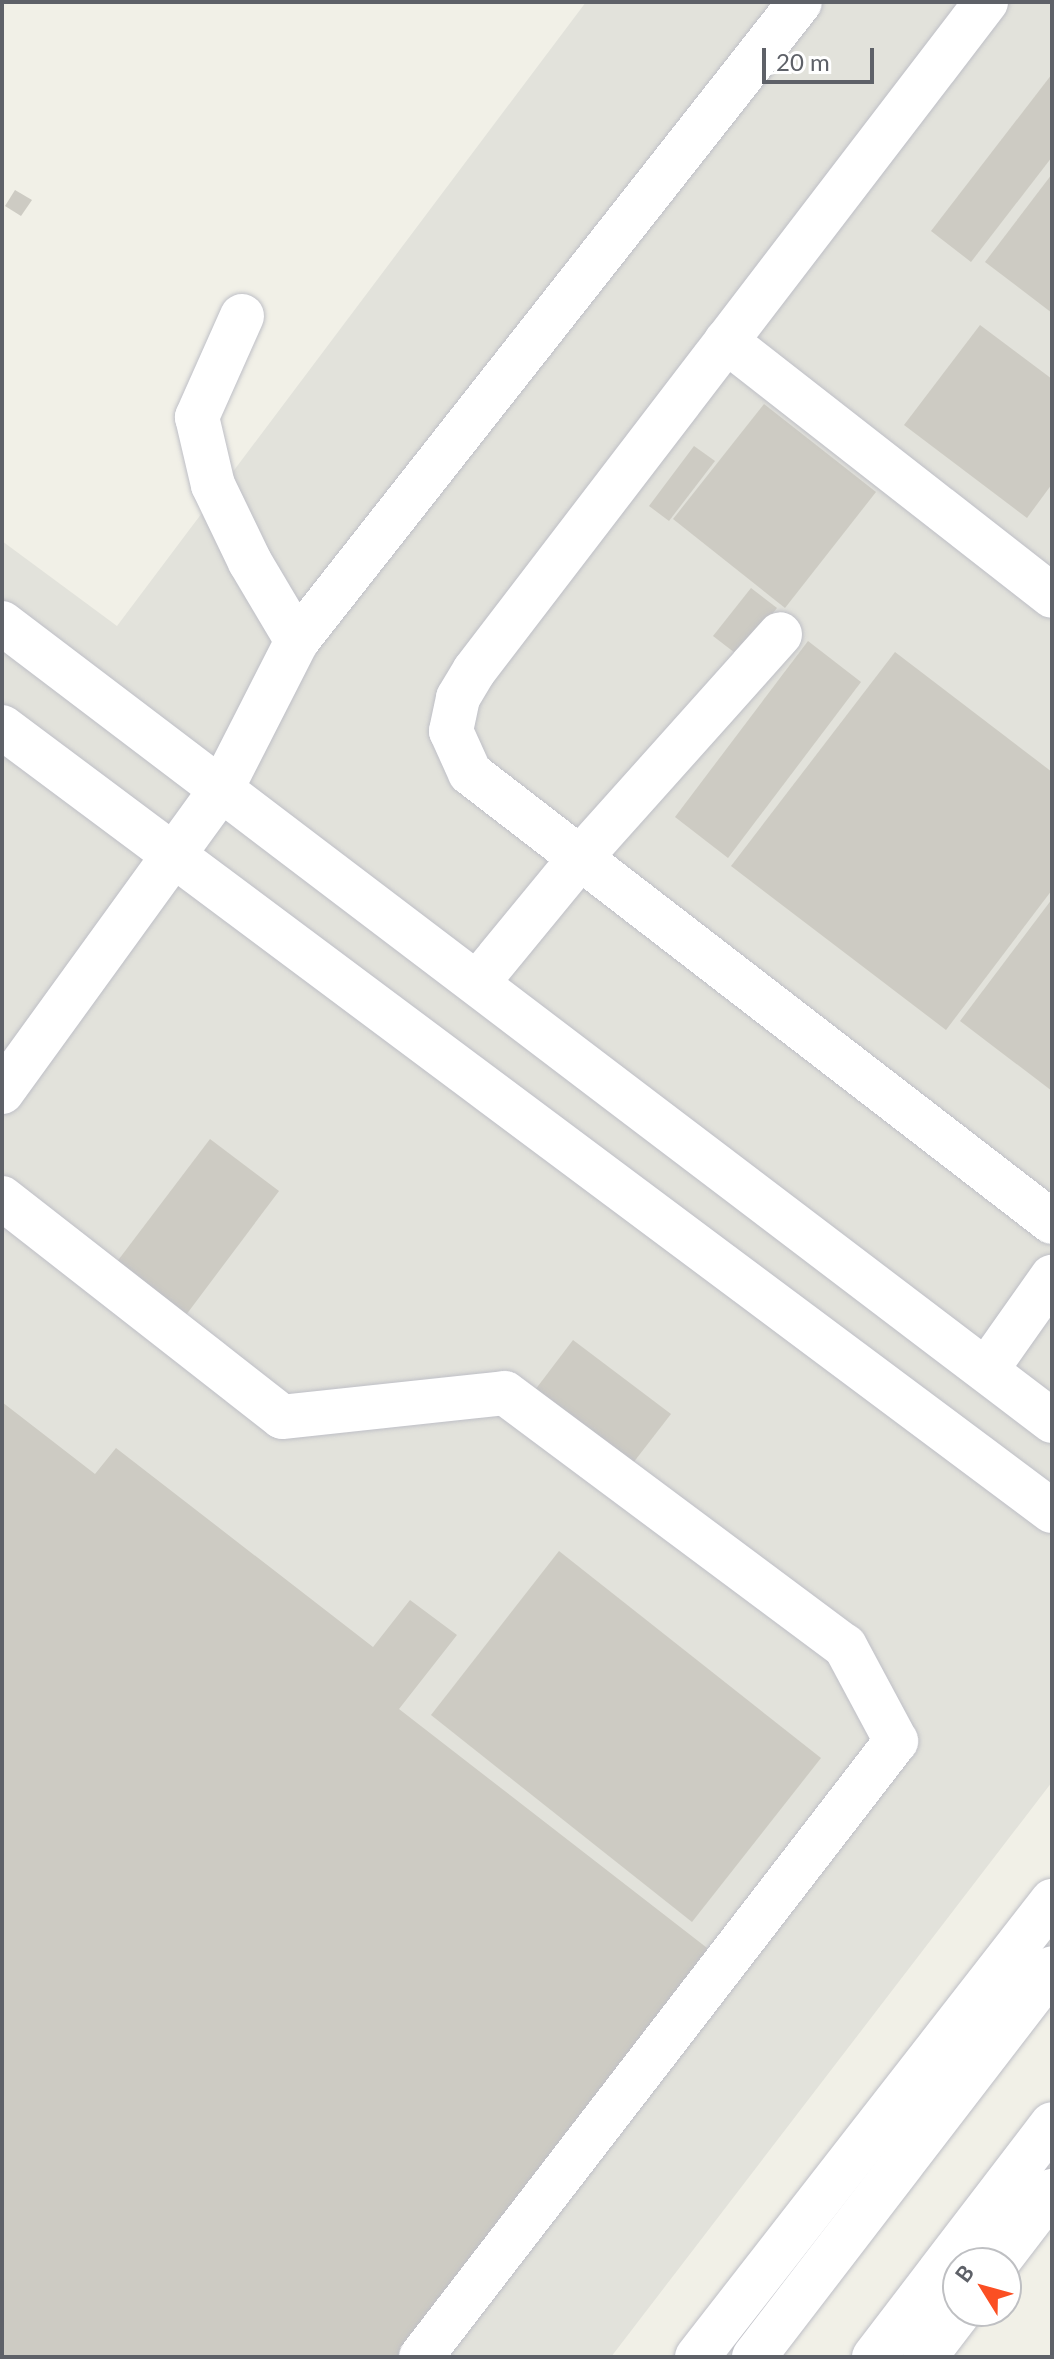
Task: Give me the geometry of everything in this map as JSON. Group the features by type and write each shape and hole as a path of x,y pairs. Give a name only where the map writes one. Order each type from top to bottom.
{"street":[{"path":"2,1092 222,788 297,641 800,2"},
{"path":"986,2 474,671 458,698 451,731 470,773 1052,1222"},
{"path":"242,316 197,417 213,485 250,562 297,641"},
{"path":"726,341 1052,596"},
{"path":"2,623 1052,1421"},
{"path":"478,982 580,858 780,634"},
{"path":"2,727 1052,1511"},
{"path":"2,1198 282,1417 505,1393 845,1646 896,1741 421,2357"},
{"path":"987,1369 1052,1277"},
{"path":"697,2357 1052,1901"},
{"path":"754,2357 1052,1968"},
{"path":"874,2357 1052,2124"},
{"path":"1009,2247 1052,2191"},
{"path":"925,2357 948,2327"}],"shaded area":[{"path":"586,2 1052,2 1052,1782 611,2357 2,2357 2,541 117,626"}],"building":[{"path":"1052,74 1052,157 971,262 931,231"},
{"path":"1052,174 1052,313 985,262"},
{"path":"15,190 32,200 21,216 5,206"},
{"path":"980,325 1052,379 1052,484 1027,518 904,425"},
{"path":"764,404 876,492 785,608 673,519"},
{"path":"694,446 715,461 669,521 649,506"},
{"path":"751,588 777,608 739,656 713,636"},
{"path":"808,641 861,682 728,858 675,817"},
{"path":"895,652 1052,772 1052,890 946,1030 731,866"},
{"path":"1052,899 1052,1091 960,1021"},
{"path":"210,1139 279,1191 186,1315 116,1263"},
{"path":"573,1340 671,1414 633,1463 535,1390"},
{"path":"2,1402 95,1474 116,1448 373,1647 410,1600 457,1635 399,1709 711,1951 397,2357 2,2357"},
{"path":"559,1551 821,1758 692,1922 431,1715"}]}
